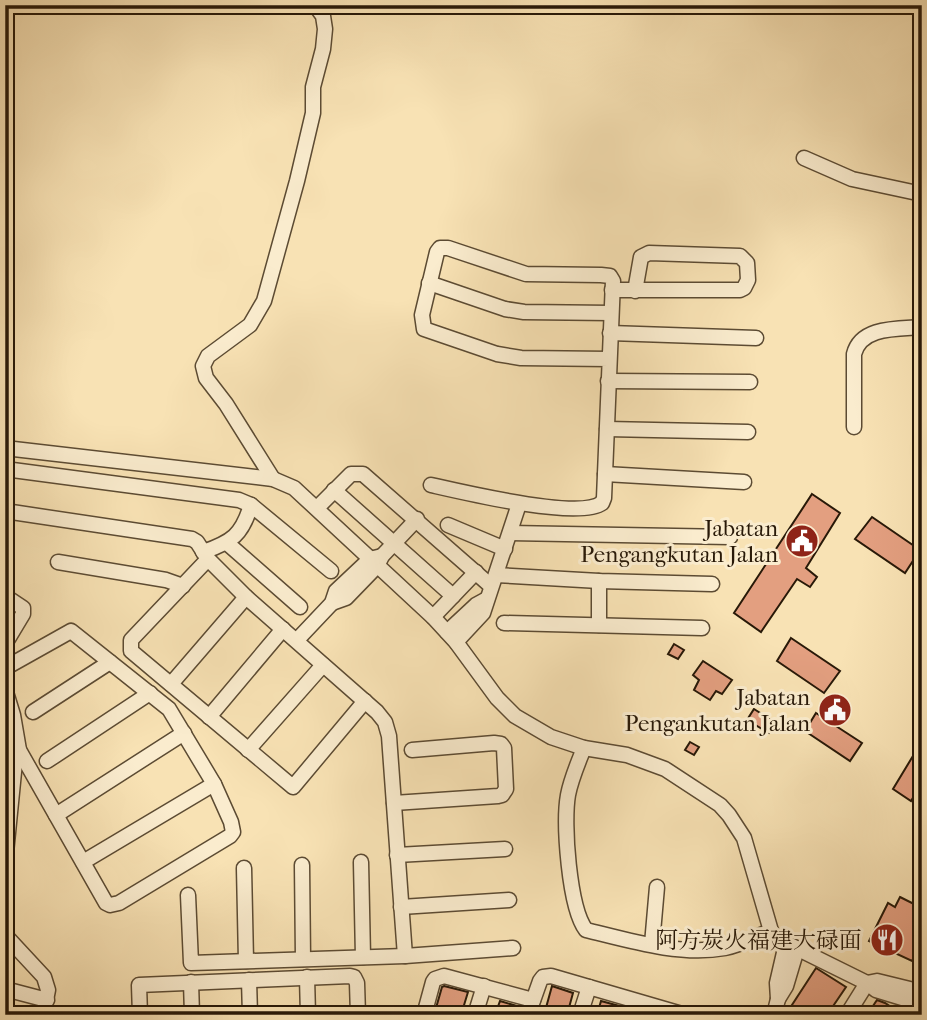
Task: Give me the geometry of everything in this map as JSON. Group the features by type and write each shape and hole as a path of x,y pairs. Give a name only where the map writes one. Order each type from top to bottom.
{"street":[{"path":"273,479 226,404 206,378 203,366 208,356 250,325 264,301 313,113 313,87 325,29 323,16 316,5"},
{"path":"804,158 852,179 922,194"},
{"path":"431,485 519,504 595,508 604,498 607,429 612,290 610,276 526,274 448,248 440,248 421,320 422,326 429,331 497,354 521,358 609,359"},
{"path":"612,290 635,290 740,290 748,280 747,263 740,256 649,253 641,257 635,290"},
{"path":"429,283 505,309 524,312 611,313"},
{"path":"854,427 856,345 868,335 879,331 922,327"},
{"path":"610,333 756,338"},
{"path":"608,381 750,382"},
{"path":"607,429 748,432"},
{"path":"5,448 273,479 293,488 376,560 433,617 452,637 483,681 515,716 551,737 583,748 644,760 665,769 720,805 730,815 744,838 771,931 776,938 876,990 922,1004"},
{"path":"5,469 225,497 251,505 331,571"},
{"path":"317,508 351,474 363,474 491,587 599,581 712,584"},
{"path":"605,474 744,482"},
{"path":"334,490 453,596"},
{"path":"452,637 491,587 519,504"},
{"path":"251,505 243,526 228,543 206,556 183,586 131,640 131,651 293,787 365,701"},
{"path":"5,511 184,537 197,542 206,556 246,597 365,701 385,722 389,736 405,956"},
{"path":"297,640 332,603 336,591 376,560 417,519"},
{"path":"448,525 505,549"},
{"path":"510,533 730,537"},
{"path":"228,543 300,607"},
{"path":"58,562 166,580 183,586"},
{"path":"433,617 476,572"},
{"path":"599,581 599,625"},
{"path":"5,596 23,608 23,614 5,645 26,657"},
{"path":"170,684 246,597"},
{"path":"504,622 702,628"},
{"path":"209,717 284,629"},
{"path":"5,668 71,631 169,709 214,784 233,827 230,836 119,903 110,905 106,903 56,815 13,758"},
{"path":"33,712 110,662"},
{"path":"248,750 323,665"},
{"path":"5,689 13,758 5,863"},
{"path":"47,761 150,693"},
{"path":"56,815 184,733"},
{"path":"394,803 498,796 506,789 504,748 499,743 412,750"},
{"path":"583,748 568,791 565,824 577,911 586,930 691,951 727,948 771,931"},
{"path":"83,862 214,784"},
{"path":"397,855 505,849"},
{"path":"361,862 363,957"},
{"path":"302,865 303,959"},
{"path":"244,868 246,961"},
{"path":"652,944 657,887"},
{"path":"188,895 191,963 405,956 513,948"},
{"path":"401,907 509,900"},
{"path":"8,941 44,978 48,990 43,1015"},
{"path":"774,1015 778,999 777,983 792,947"},
{"path":"424,1015 435,979 444,976 484,986 531,1008 540,981 546,976 589,987 635,1008 681,1014"},
{"path":"307,977 308,1015"},
{"path":"141,1015 139,985 354,977 357,983 358,1015"},
{"path":"249,980 250,1015"},
{"path":"847,1015 867,983 877,981 922,992"},
{"path":"191,982 192,1015"},
{"path":"475,1015 484,986"},
{"path":"580,1015 589,987"},
{"path":"5,989 47,1000"}],"building":[{"name":"Jabatan Pengangkutan Jalan","path":"812,494 840,513 806,568 817,577 810,587 797,579 761,632 734,613"},
{"path":"872,517 920,550 905,573 855,539"},
{"path":"791,638 840,671 824,693 777,661"},
{"path":"674,644 684,650 678,659 668,654"},
{"path":"703,661 732,680 722,694 716,691 710,700 694,690 699,680 693,675"},
{"path":"754,709 776,723 769,733 747,720"},
{"path":"816,713 862,743 850,761 805,731"},
{"path":"922,741 922,783 911,801 893,789"},
{"path":"690,742 699,747 694,755 685,750"},
{"path":"900,897 918,906 914,915 922,919 922,941 912,961 869,941 888,903 895,907"},
{"path":"816,968 846,987 827,1015 800,1015 790,1008"},
{"path":"444,986 468,992 461,1015 434,1015"},
{"path":"552,986 573,993 567,1015 544,1015"},
{"path":"877,1000 885,1003 903,1015 867,1015"},
{"path":"500,1001 520,1007 518,1015 495,1015"},
{"path":"601,1001 623,1007 620,1015 597,1015"}],"place":[{"name":"Jabatan Pengangkutan Jalan","path":"802,541"},
{"name":"Jabatan Pengankutan Jalan","path":"835,710"},
{"name":"阿方炭火福建大碌面","path":"887,940"}]}
